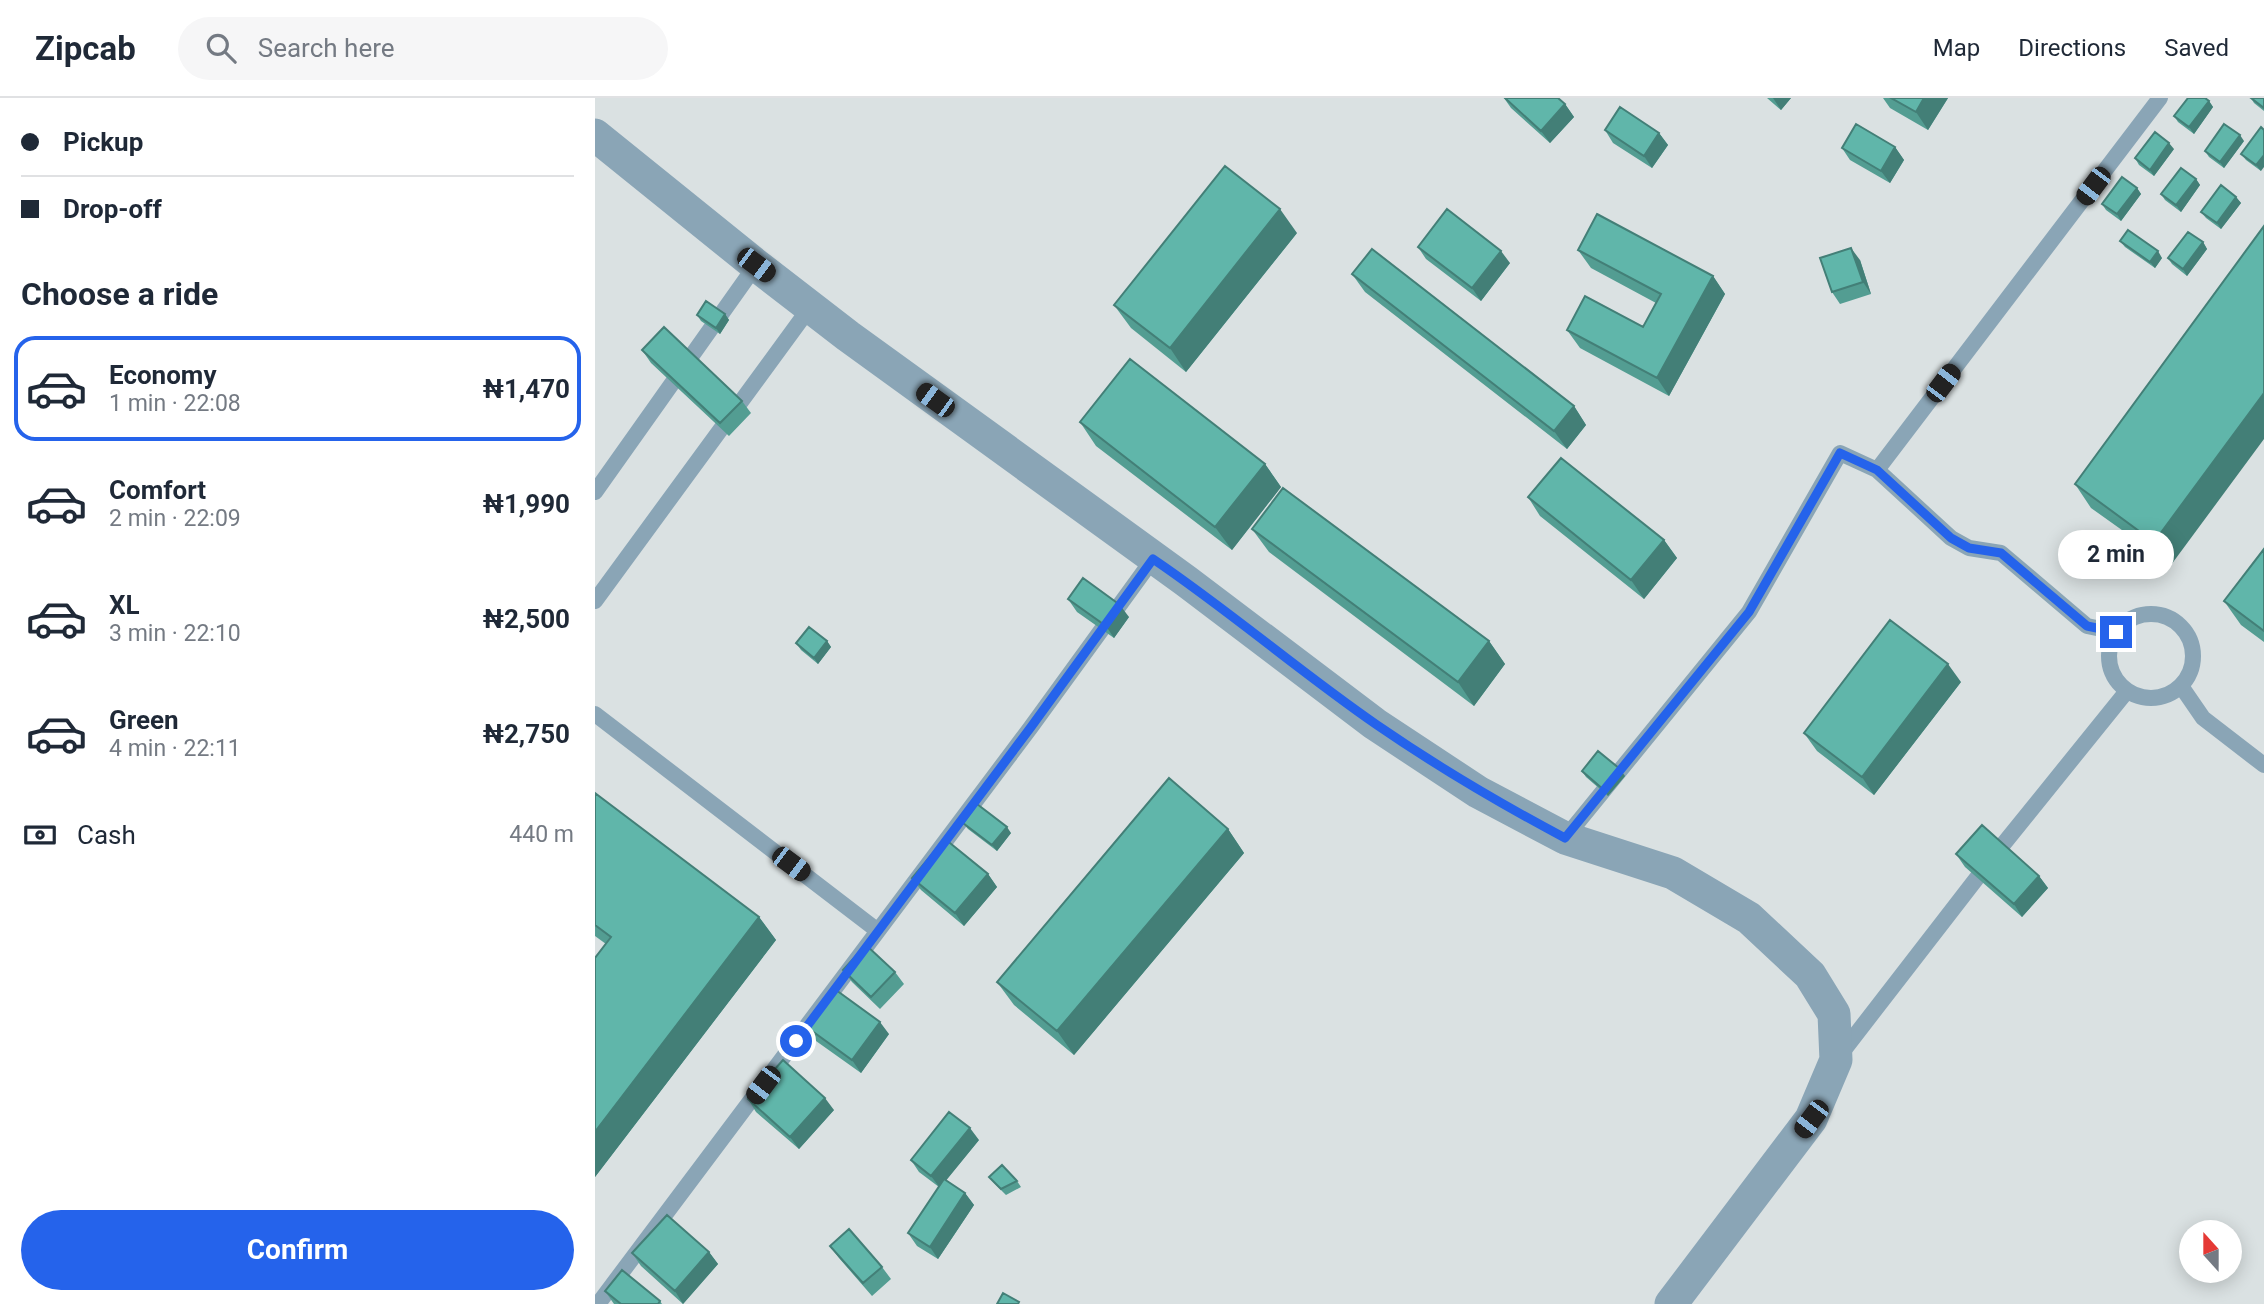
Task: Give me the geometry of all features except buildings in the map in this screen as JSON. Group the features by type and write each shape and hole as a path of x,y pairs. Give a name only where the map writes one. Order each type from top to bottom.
{"street":[{"path":"595,135 848,336 1186,581 1375,724 1478,792 1565,838 1673,873 1749,918 1810,975 1834,1014 1836,1060 1811,1119 1671,1304"}],"lane":[{"path":"1877,470 2160,98"},
{"path":"595,492 756,265"},
{"path":"595,601 811,306"},
{"path":"1565,838 1749,612 1840,453 1877,470 1951,538 1969,548 2001,553 2087,626 2116,632"},
{"path":"598,1304 1031,727 1153,559"},
{"path":"2155,614 2178,623 2191,640 2194,659 2182,686 2155,698 2127,691 2117,680 2109,660 2110,646 2116,632 2127,621 2140,615 2155,614"},
{"path":"2182,686 2203,718 2264,765"},
{"path":"1836,1060 2127,691"},
{"path":"595,714 878,931"}],"route":[{"path":"796,1041 1153,559 1375,724 1478,792 1565,838 1749,612 1840,453 1877,470 1951,538 1969,548 2001,553 2087,626 2116,632"}]}
